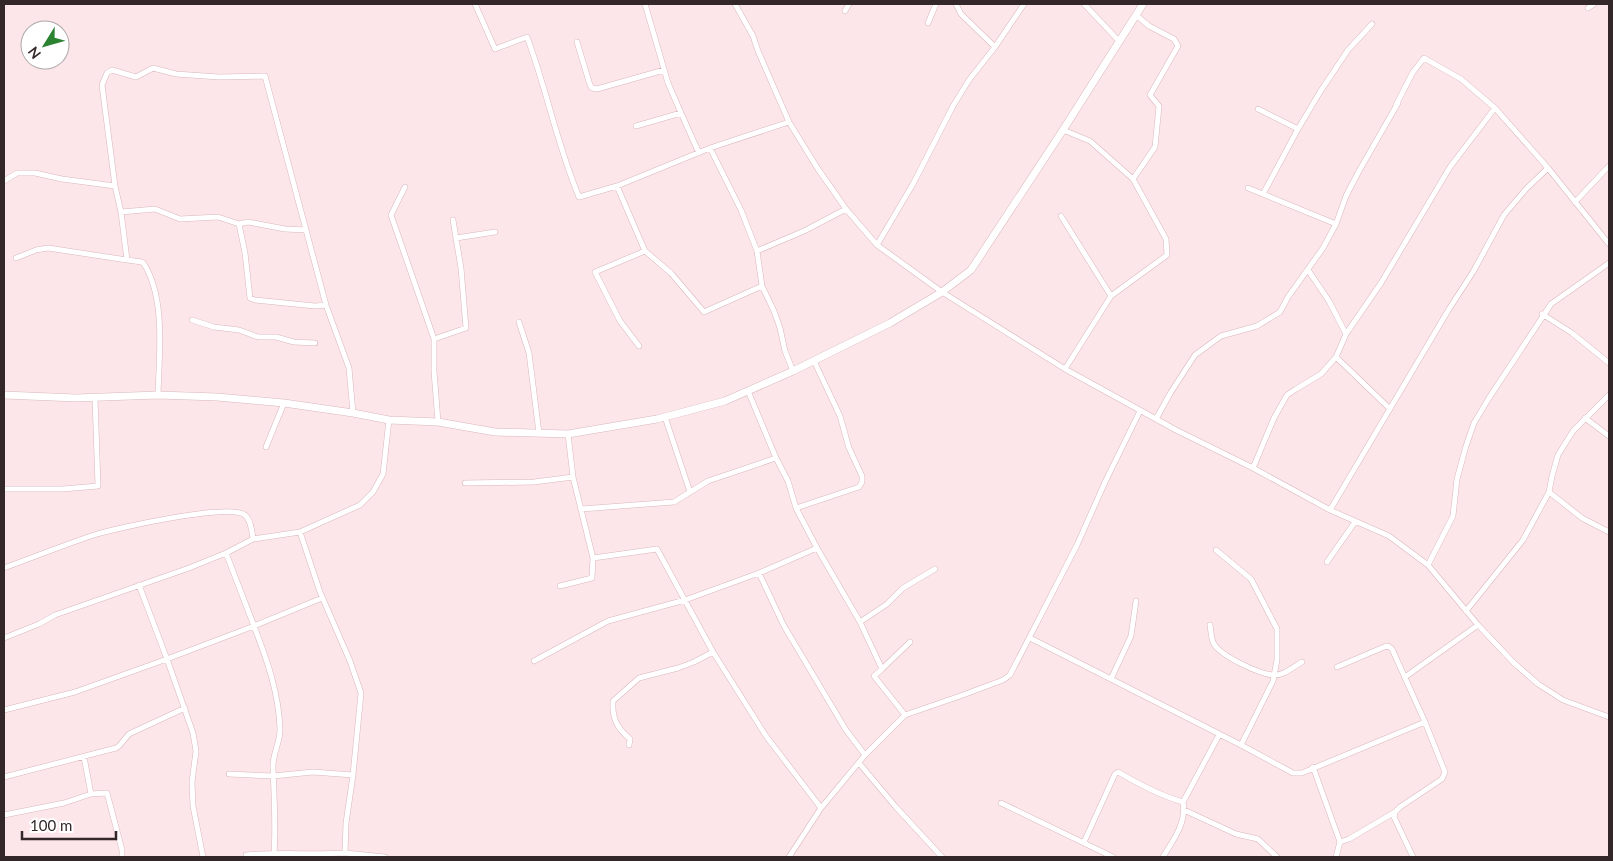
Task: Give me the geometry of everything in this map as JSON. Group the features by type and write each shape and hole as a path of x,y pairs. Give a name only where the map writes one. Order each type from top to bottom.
{"street":[{"path":"475,4 495,48 527,38 536,62 568,171 579,196 617,186 710,148 789,122"},
{"path":"645,4 664,70 699,153"},
{"path":"735,4 753,36 789,122 846,209 877,245 942,292 1065,369 1140,411 1253,468 1330,510 1389,536 1428,565 1478,625 1514,663 1538,684 1563,700 1609,717"},
{"path":"845,11 849,4"},
{"path":"928,23 936,4"},
{"path":"956,4 960,14 995,47"},
{"path":"877,245 913,184 953,106 969,80 995,47 1024,4"},
{"path":"1084,4 1120,42"},
{"path":"4,395 95,398 158,395 217,397 284,403 389,420 438,422 495,432 568,434 665,417 725,401 793,371 890,323 942,292 971,270 1143,4"},
{"path":"1588,8 1594,4"},
{"path":"1133,179 1155,147 1160,106 1150,95 1178,46 1174,39 1149,26 1136,15"},
{"path":"1263,194 1298,129 1348,50 1372,24"},
{"path":"577,42 592,88 597,89 664,70"},
{"path":"1376,144 1413,72 1424,58 1461,79 1495,108 1548,168 1609,244"},
{"path":"127,260 102,85 107,73 112,70 136,77 152,68 176,74 219,77 265,76 326,305 349,368 353,413"},
{"path":"1156,419 1195,355 1221,336 1257,326 1280,312 1288,297 1323,248 1336,224 1346,196 1398,103"},
{"path":"1253,468 1274,418 1288,395 1321,374 1336,357 1346,334 1381,283 1450,167 1495,108"},
{"path":"1258,109 1298,129"},
{"path":"636,126 681,113"},
{"path":"1063,130 1090,141 1133,179 1166,239 1167,255 1111,296 1065,369"},
{"path":"710,148 741,210 757,251 762,286 777,320 785,352 793,371"},
{"path":"1575,202 1609,166"},
{"path":"1330,510 1473,272 1504,215 1526,189 1548,168"},
{"path":"4,181 17,173 35,173 62,179 115,186"},
{"path":"617,186 645,250 671,273 704,312 762,286"},
{"path":"405,187 391,215 434,339 434,371 438,422"},
{"path":"1248,188 1336,224"},
{"path":"121,212 154,209 180,219 218,216 239,224 248,222 285,229 306,230"},
{"path":"757,251 804,231 846,209"},
{"path":"1061,216 1111,296"},
{"path":"434,339 466,328 461,268 453,220"},
{"path":"239,224 245,253 250,298 316,306 326,305"},
{"path":"456,238 495,232"},
{"path":"16,258 36,250 48,248 142,262 156,289 159,318 158,395"},
{"path":"639,346 620,321 595,272 645,250"},
{"path":"1428,565 1453,516 1457,479 1474,423 1550,304 1609,262"},
{"path":"1308,270 1329,301 1346,334"},
{"path":"1542,314 1572,333 1609,363"},
{"path":"192,320 214,327 239,330 258,337 276,337 294,342 315,343"},
{"path":"519,322 530,353 539,433"},
{"path":"1336,357 1390,409"},
{"path":"796,508 860,487 862,482 862,476 842,423 814,361"},
{"path":"748,391 776,458 788,481 796,508 860,622 882,669"},
{"path":"1466,611 1523,540 1549,492 1558,455 1573,431 1609,395"},
{"path":"4,488 63,489 98,486 95,398"},
{"path":"266,447 284,403"},
{"path":"789,857 822,808 865,755 905,715 1003,680 1010,675 1073,554 1106,480 1140,411"},
{"path":"665,417 690,492"},
{"path":"1584,418 1609,436"},
{"path":"4,638 39,624 55,615 226,553 253,540 300,532 360,505 373,492 383,474 389,420"},
{"path":"560,586 592,578 594,558 572,477 568,434"},
{"path":"581,509 674,502 708,481 776,458"},
{"path":"465,483 534,482 572,477"},
{"path":"1549,492 1582,518 1609,532"},
{"path":"4,568 95,534 220,512 236,511 246,515 251,526 253,540"},
{"path":"1327,562 1355,522"},
{"path":"300,532 322,598 350,661 361,693 346,823 345,853"},
{"path":"534,661 608,621 685,600 759,573 817,548"},
{"path":"594,558 657,549 713,652 766,736 822,808"},
{"path":"1216,550 1251,579 1277,629 1277,660 1274,675 1241,745"},
{"path":"226,553 269,666 277,697 280,732 272,766 274,853"},
{"path":"860,622 887,604 903,588 934,569"},
{"path":"759,573 784,626 846,730 865,755"},
{"path":"139,585 193,733 196,751 192,782 193,806 203,857"},
{"path":"4,710 75,692 254,626 322,598"},
{"path":"1111,680 1131,636 1136,601"},
{"path":"1210,625 1214,644 1220,650 1248,667 1274,675 1285,672 1302,662"},
{"path":"1405,676 1478,625"},
{"path":"1030,638 1293,773 1302,773 1425,722"},
{"path":"905,715 874,676 910,642"},
{"path":"1337,667 1388,646 1392,649 1444,767 1444,776 1434,786 1395,812 1349,839 1340,842"},
{"path":"629,745 630,739 619,729 615,722 613,701 639,678 678,668 713,652"},
{"path":"4,777 84,757 119,746 129,734 185,708"},
{"path":"1164,857 1179,830 1184,810 1182,802 1219,735"},
{"path":"84,757 91,794"},
{"path":"859,763 900,812 942,857"},
{"path":"1313,767 1340,842 1336,857"},
{"path":"229,774 273,776 313,772 353,775"},
{"path":"1084,842 1116,772 1164,796 1182,802"},
{"path":"4,815 64,803 91,794 107,793 122,850 122,857"},
{"path":"1001,803 1113,857"},
{"path":"1184,810 1236,834 1258,839 1277,857"},
{"path":"1395,812 1394,817 1413,857"},
{"path":"246,855 345,853 385,857"}]}
